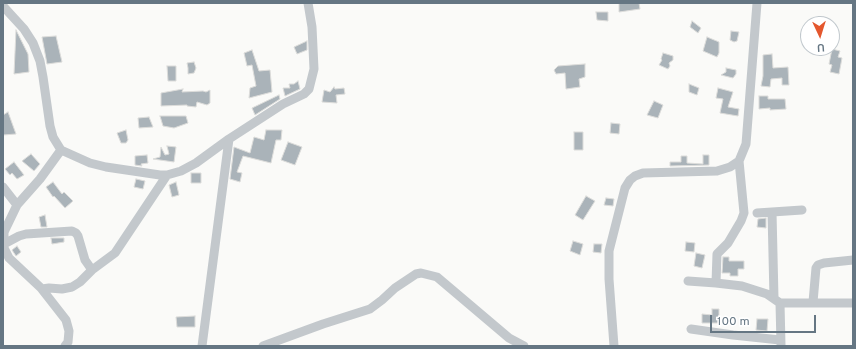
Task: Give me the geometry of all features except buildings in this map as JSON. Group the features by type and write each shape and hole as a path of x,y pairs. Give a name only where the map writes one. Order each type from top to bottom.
{"street":[{"path":"3,6 24,29 33,43 40,61 52,137 61,150 90,163 106,167 149,174 168,175 181,171 196,163 229,139 283,104 304,94 309,89 314,69 312,27 308,3"},
{"path":"716,282 717,254 728,243 744,213 739,161 746,144 757,3"},
{"path":"202,346 229,139"},
{"path":"61,150 40,179 17,204 4,232 4,248 9,258 42,290 66,320 69,331 68,342 64,346"},
{"path":"614,346 609,279 609,251 624,188 635,176 643,173 717,171 730,167 739,161"},
{"path":"42,290 48,288 62,289 72,287 80,282 92,270 115,254 168,175"},
{"path":"3,187 17,204"},
{"path":"756,213 802,210"},
{"path":"691,329 780,343 772,212"},
{"path":"4,244 26,234 72,231 78,236 85,260 92,270"},
{"path":"813,302 816,268 818,265 853,260"},
{"path":"263,346 317,326 370,309 395,288 416,274 421,274 437,278 509,338 524,346"},
{"path":"688,281 716,282 742,286 767,294 777,301 853,303"}]}
